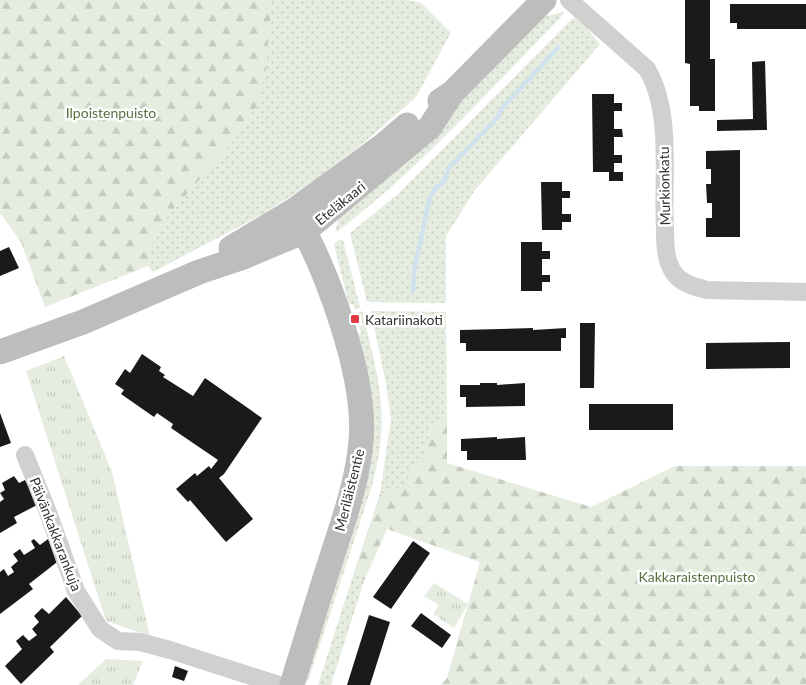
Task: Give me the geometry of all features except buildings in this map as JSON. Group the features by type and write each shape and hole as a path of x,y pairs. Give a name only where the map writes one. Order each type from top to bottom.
{"main road":[{"name":"Eteläkaari","path":"0,352 83,322 199,272 241,258 299,221 430,127 452,93 544,0"},
{"name":"Meriläistentie","path":"292,685 351,496 359,461 362,419 358,386 349,350 299,221"}],"street":[{"name":"Murkionkatu","path":"569,0 640,62 655,82 663,116 666,246 674,272 692,286 707,290 806,292"},
{"name":"Päivänkakkarankuja","path":"25,455 76,591 100,629 118,641 140,642 170,650 279,685"}],"green space":[{"name":"Ilpoistenpuisto","path":"0,0 269,0 271,8 266,68 259,102 234,140 166,218 152,244 148,266 45,307 21,242 0,213"},
{"path":"269,0 408,0 421,3 451,33 416,97 366,141 318,178 265,213 153,272 148,266 152,244 166,218 234,140 271,8"},
{"path":"563,12 562,16 480,101 424,156 366,209 335,233 339,216 542,17"},
{"path":"578,17 600,44 475,190 446,236 446,303 367,302 350,233 398,194 572,19"},
{"path":"339,240 343,240 360,307 355,309 353,304 349,305 334,244"},
{"path":"362,311 379,389 382,421 380,449 372,486 308,681 369,457 373,408 357,335 361,333 359,326 363,325 360,314 356,315 356,313"},
{"path":"371,311 446,312 447,420 431,424 425,459 416,460 405,488 380,494 391,419"},
{"path":"64,356 112,472 150,636 106,621 26,371"},
{"name":"Kakkaraistenpuisto","path":"447,420 447,463 591,507 675,466 806,466 806,685 441,685 447,678 480,562 387,529 364,581 355,569 380,494 405,487 416,460 425,458 431,424"},
{"path":"355,569 364,581 331,685 318,685"},
{"path":"434,583 468,604 454,628 433,614 439,605 424,596"},
{"path":"106,659 143,661 133,685 78,685"}],"waterway":[{"path":"413,291 414,270 430,197 445,180 448,169 498,117 501,109 558,48"}],"place":[{"name":"Katariinakoti","path":"355,319"}]}
